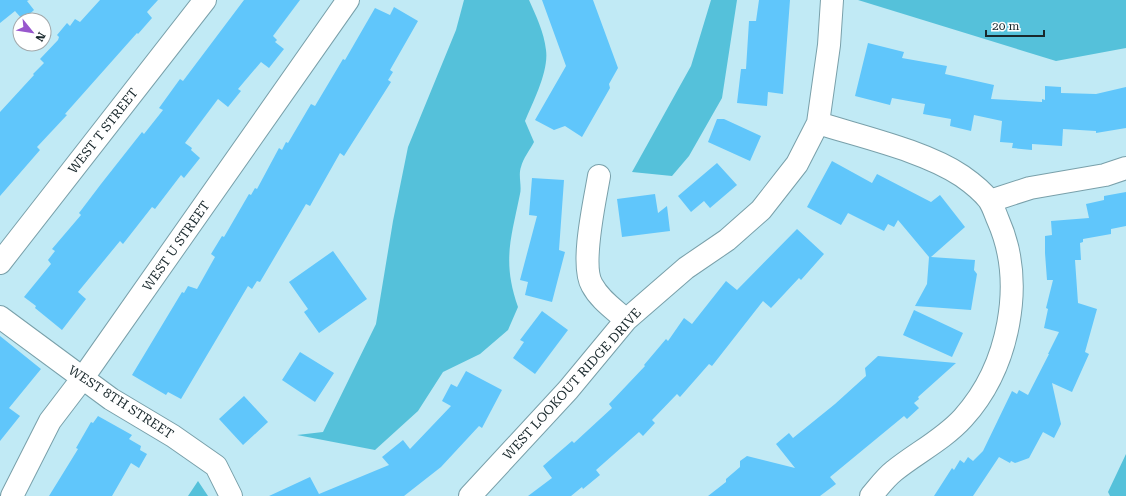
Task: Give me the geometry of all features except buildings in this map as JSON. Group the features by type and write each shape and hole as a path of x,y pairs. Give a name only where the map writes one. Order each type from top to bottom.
{"street":[{"name":"WEST T STREET","path":"0,263 205,0"},
{"name":"WEST U STREET","path":"12,496 50,421 82,379 348,0"},
{"name":"WEST LOOKOUT RIDGE DRIVE","path":"470,496 568,390 626,320 686,268 727,240 761,210 797,164 818,123 829,45 832,0"},
{"path":"818,123 932,159 962,176 990,201 1003,231 1010,275 1009,321 1003,345 994,369 981,393 963,418 941,438 892,472 871,496"},
{"path":"990,201 1030,188 1105,175 1126,168"},
{"path":"599,176 588,241 588,261 591,284 604,302 626,320"},
{"name":"WEST 8TH STREET","path":"0,317 82,379 111,399 196,451 216,466 231,496"}],"shaded area":[{"path":"464,0 529,0 545,43 546,58 543,77 525,121 534,142 523,160 520,170 520,191 511,237 509,263 510,276 518,307 508,330 480,354 443,372 418,411 375,450 297,435 323,432 376,324 393,221 408,147 456,30"},
{"path":"711,0 737,0 722,98 689,156 672,176 632,172 691,66"},
{"path":"858,0 1126,0 1126,48 1056,61"},
{"path":"1126,454 1126,496 1110,496 1108,492"},
{"path":"198,481 208,496 188,496"}]}
